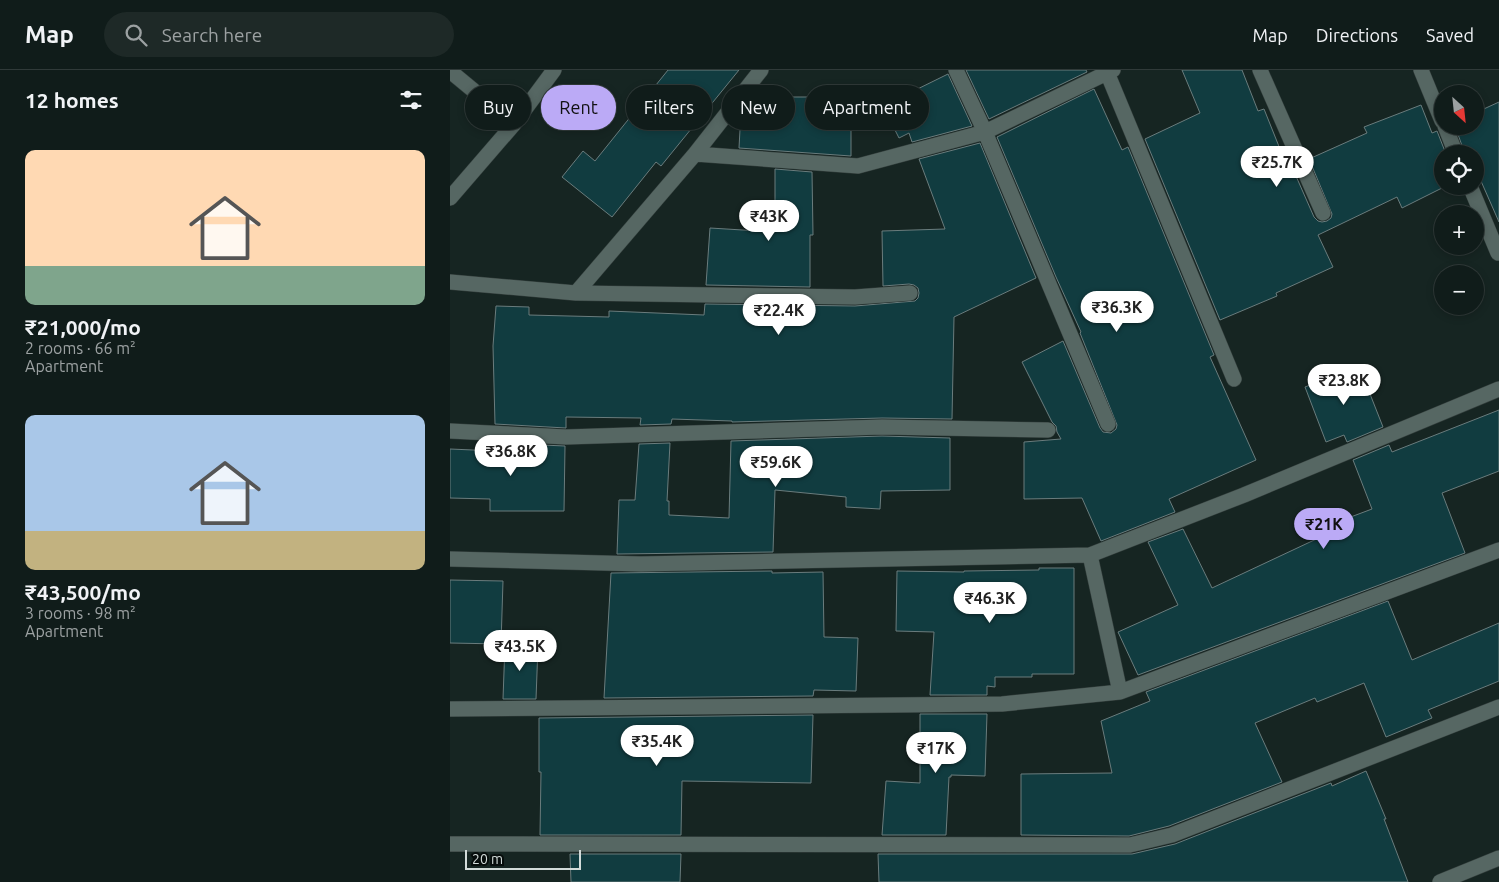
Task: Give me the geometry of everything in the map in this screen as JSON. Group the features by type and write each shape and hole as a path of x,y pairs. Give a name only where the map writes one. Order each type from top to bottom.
{"street":[{"path":"531,101 554,70"},
{"path":"576,293 695,154 761,70"},
{"path":"956,70 985,132 1108,424"},
{"path":"1260,70 1323,213"},
{"path":"1421,70 1434,102"},
{"path":"450,71 467,85"},
{"path":"695,154 858,166 985,132 1109,71 1234,379"},
{"path":"450,198 509,130"},
{"path":"1474,195 1498,253"},
{"path":"450,282 576,293 855,297 910,292"},
{"path":"450,559 641,564 1090,555 1244,495 1499,389"},
{"path":"450,431 566,437 882,427 1048,430"},
{"path":"450,709 1002,704 1120,692 1499,550"},
{"path":"1090,555 1120,692"},
{"path":"450,844 1130,845 1172,835 1499,707"},
{"path":"1440,882 1499,858"}],"building":[{"path":"668,70 739,70 727,85 722,85 722,91 712,103 712,85 656,85"},
{"path":"966,70 1086,70 1087,72 989,119"},
{"path":"1182,70 1242,70 1258,111 1264,109 1288,169 1292,167 1314,217 1322,222 1331,218 1332,214 1309,159 1367,133 1364,127 1421,105 1432,133 1439,135 1442,145 1434,145 1434,192 1402,208 1397,197 1318,235 1333,267 1276,293 1277,296 1220,320 1145,139 1200,113"},
{"path":"948,74 972,126 912,142 909,133 899,138 895,130 929,130 929,85 926,85"},
{"path":"1094,89 1122,150 1128,147 1214,355 1210,357 1256,460 1169,499 1175,512 1101,541 1082,498 1024,499 1024,442 1061,439 1022,362 1063,341 1100,428 1103,432 1111,433 1116,429 1117,425 1081,332 997,137"},
{"path":"795,97 805,97 805,130 851,130 851,156 739,148 740,130 795,130"},
{"path":"1499,102 1499,222 1484,188 1484,145 1462,145 1458,135 1484,135 1484,109"},
{"path":"626,122 626,130 690,130 661,166 656,162 612,217 562,177 583,151 595,161"},
{"path":"980,143 1036,278 954,317 952,419 882,418 732,422 672,419 671,424 640,425 641,418 566,417 566,428 495,424 493,346 496,306 529,307 529,315 609,317 609,311 704,315 705,304 855,306 915,301 919,293 918,288 914,285 883,286 882,231 945,229 919,159"},
{"path":"775,169 812,172 813,235 810,235 810,287 706,285 710,228 775,232"},
{"path":"1359,366 1383,427 1347,442 1344,435 1326,442 1305,387"},
{"path":"1499,410 1499,471 1442,493 1465,553 1138,675 1118,632 1178,605 1148,542 1183,529 1212,588 1342,527 1340,521 1372,509 1353,460 1389,445 1392,452"},
{"path":"882,436 950,438 950,490 881,491 880,509 846,507 846,497 775,490 773,552 617,554 619,500 635,500 639,444 670,443 667,501 669,501 669,515 729,518 731,441"},
{"path":"496,443 565,446 564,511 490,511 490,499 450,498 450,449 496,451"},
{"path":"1039,568 1074,568 1074,674 1032,674 1032,677 995,677 995,687 987,686 987,695 930,695 934,632 896,631 897,571 964,572 1039,570"},
{"path":"772,571 772,573 823,572 824,637 858,638 856,691 814,690 813,696 604,698 611,573"},
{"path":"450,580 503,581 501,644 450,643"},
{"path":"1388,601 1412,660 1499,623 1499,681 1428,710 1432,718 1386,737 1364,683 1317,702 1315,698 1255,723 1282,782 1169,826 1129,836 1021,835 1021,774 1112,773 1101,721 1150,701 1146,692"},
{"path":"505,644 538,646 536,699 503,699"},
{"path":"920,714 987,714 985,776 951,775 949,777 946,835 882,835 886,781 920,783"},
{"path":"813,715 811,783 682,781 681,835 540,835 541,772 539,772 539,718"},
{"path":"1366,771 1386,819 1384,819 1408,882 879,882 878,854 1132,854 1175,844 1331,783 1332,786"},
{"path":"570,854 681,854 680,882 571,882"}]}
